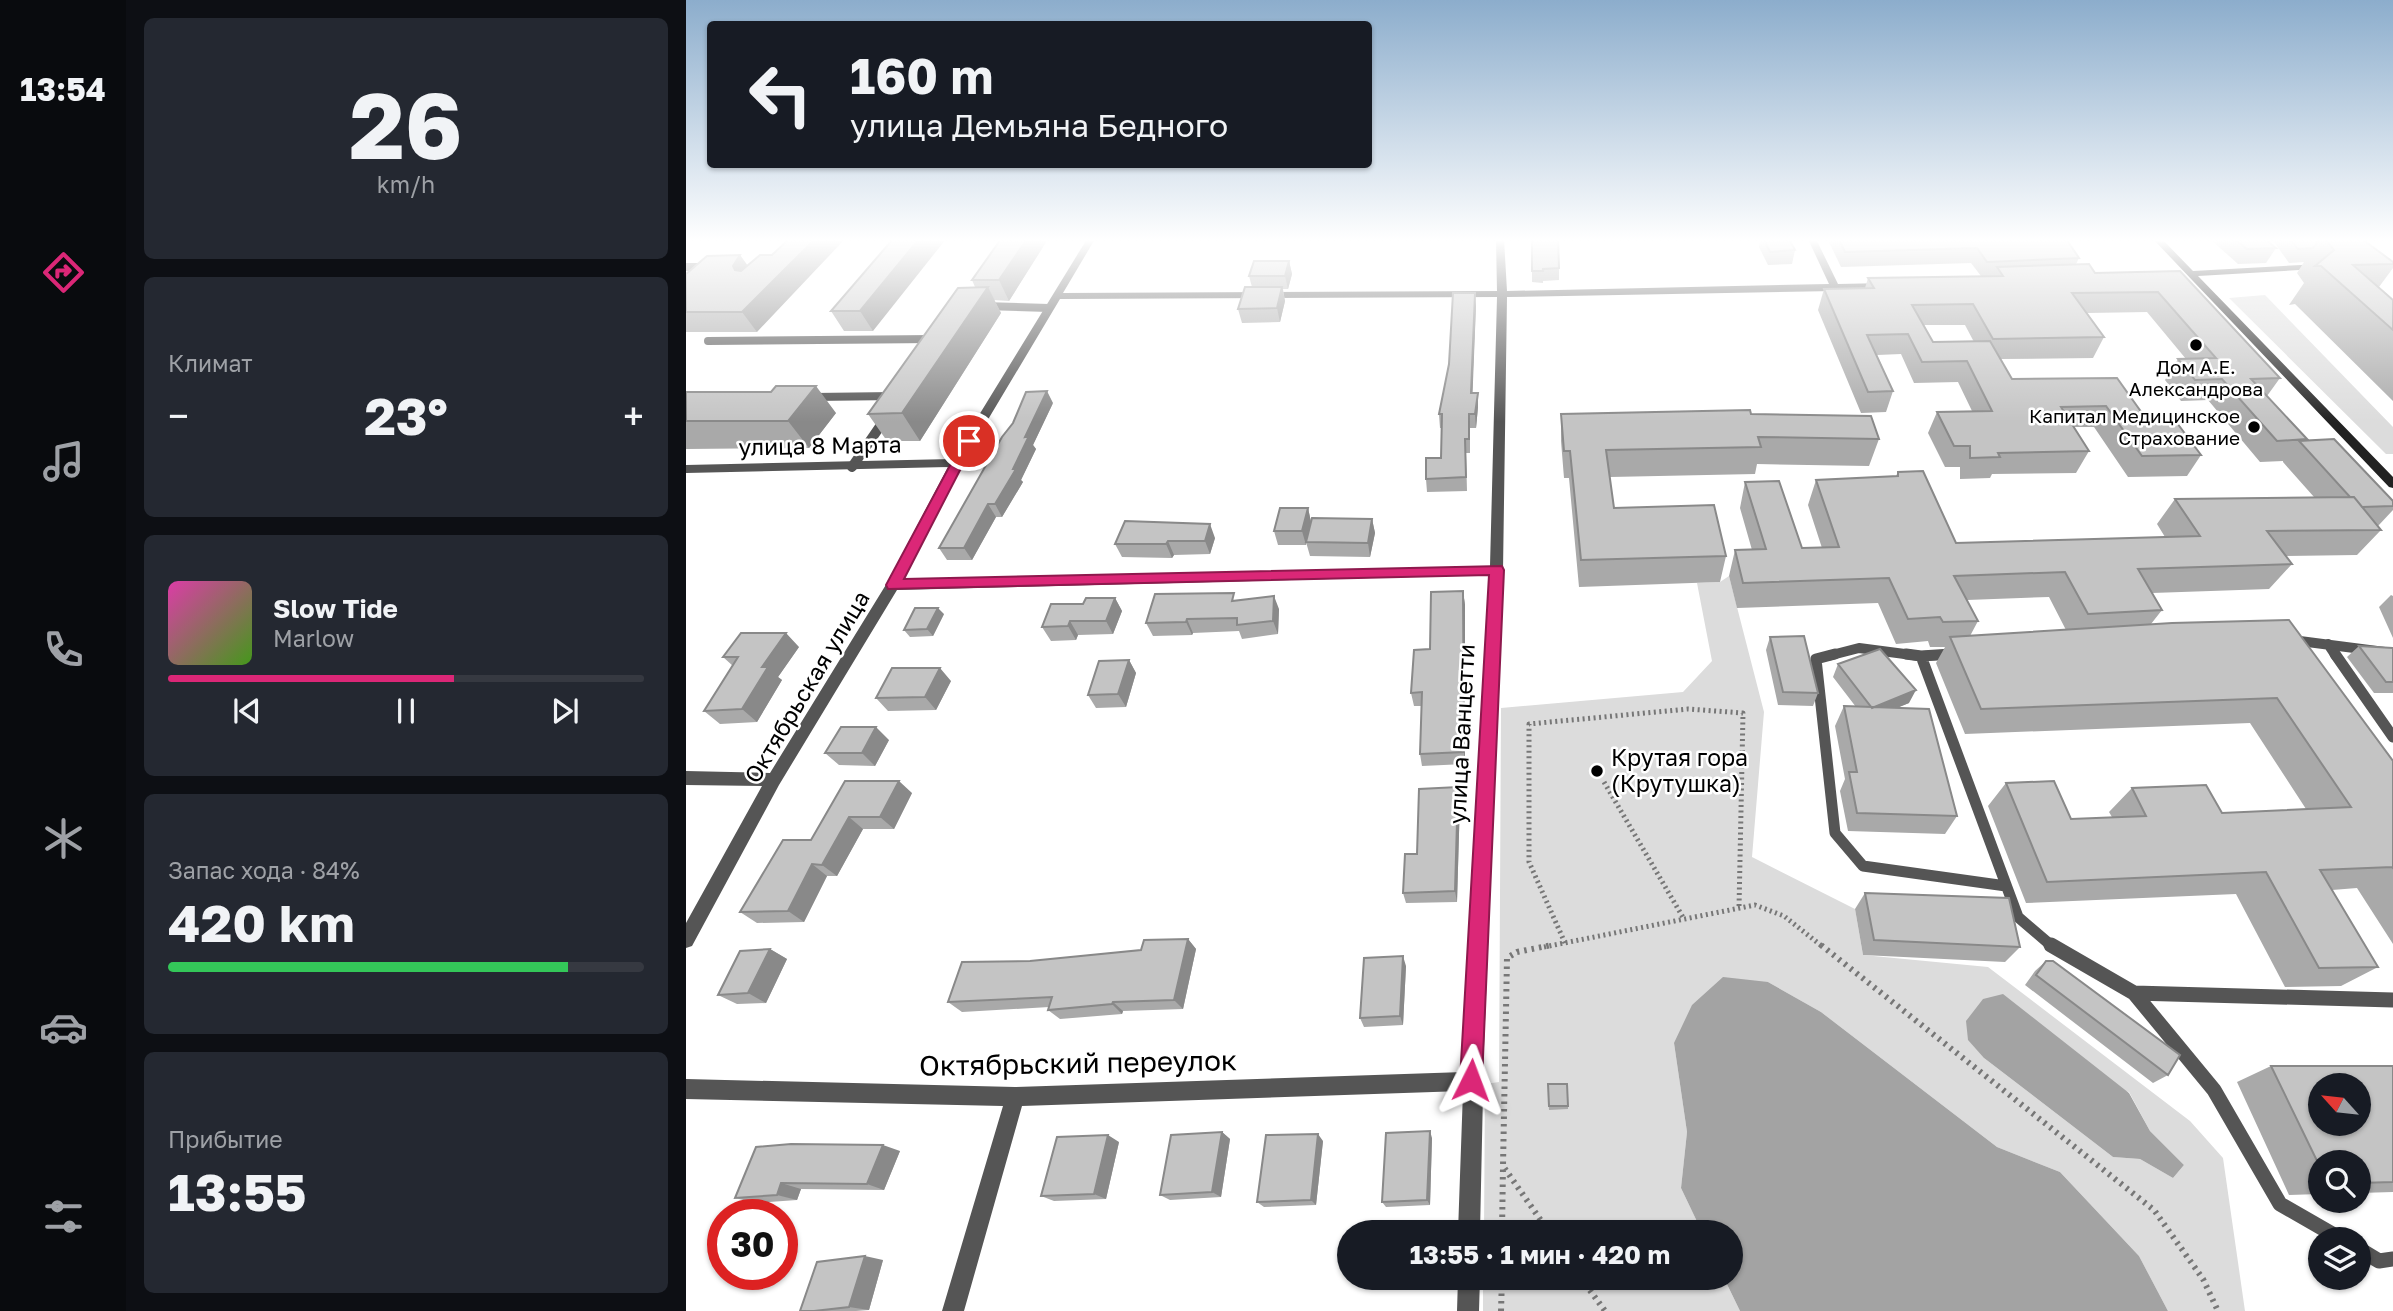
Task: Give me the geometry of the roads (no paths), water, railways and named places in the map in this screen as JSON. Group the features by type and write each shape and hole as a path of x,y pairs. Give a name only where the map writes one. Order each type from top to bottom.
{"street":[{"path":"1053,302 1155,300"},
{"name":"улица Ванцетти","path":"1469,1220 1471,1080 1497,570 1503,300"},
{"path":"2217,300 2393,484"},
{"name":"Октябрьская улица","path":"686,940 774,780 893,585 956,463 1053,302"},
{"name":"улица 8 Марта","path":"686,469 956,463"},
{"path":"893,585 1497,570"},
{"path":"686,778 774,780"},
{"name":"Октябрьский переулок","path":"686,1089 1015,1097 1471,1080"},
{"path":"953,1311 1015,1097"},
{"path":"1468,1311 1469,1290"}],"lane":[{"path":"976,306 1053,302"},
{"path":"708,341 940,339 932,351"},
{"path":"807,398 901,396 852,467"},
{"path":"2275,638 2393,653"},
{"path":"2328,644 2393,737"},
{"path":"1962,653 1921,656 1859,648 1816,659 1835,834 1863,866 2006,886"},
{"path":"1921,656 2018,917 2059,952 2134,993 2214,1090 2280,1205 2319,1227"},
{"path":"2134,993 2393,1000"},
{"path":"2371,1257 2379,1261 2393,1259"}],"place":[{"name":"Дом А.Е. Александрова","path":"2196,345"},
{"name":"Капитал Медицинское Страхование","path":"2254,427"},
{"name":"Крутая гора (Крутушка)","path":"1597,771"}]}
